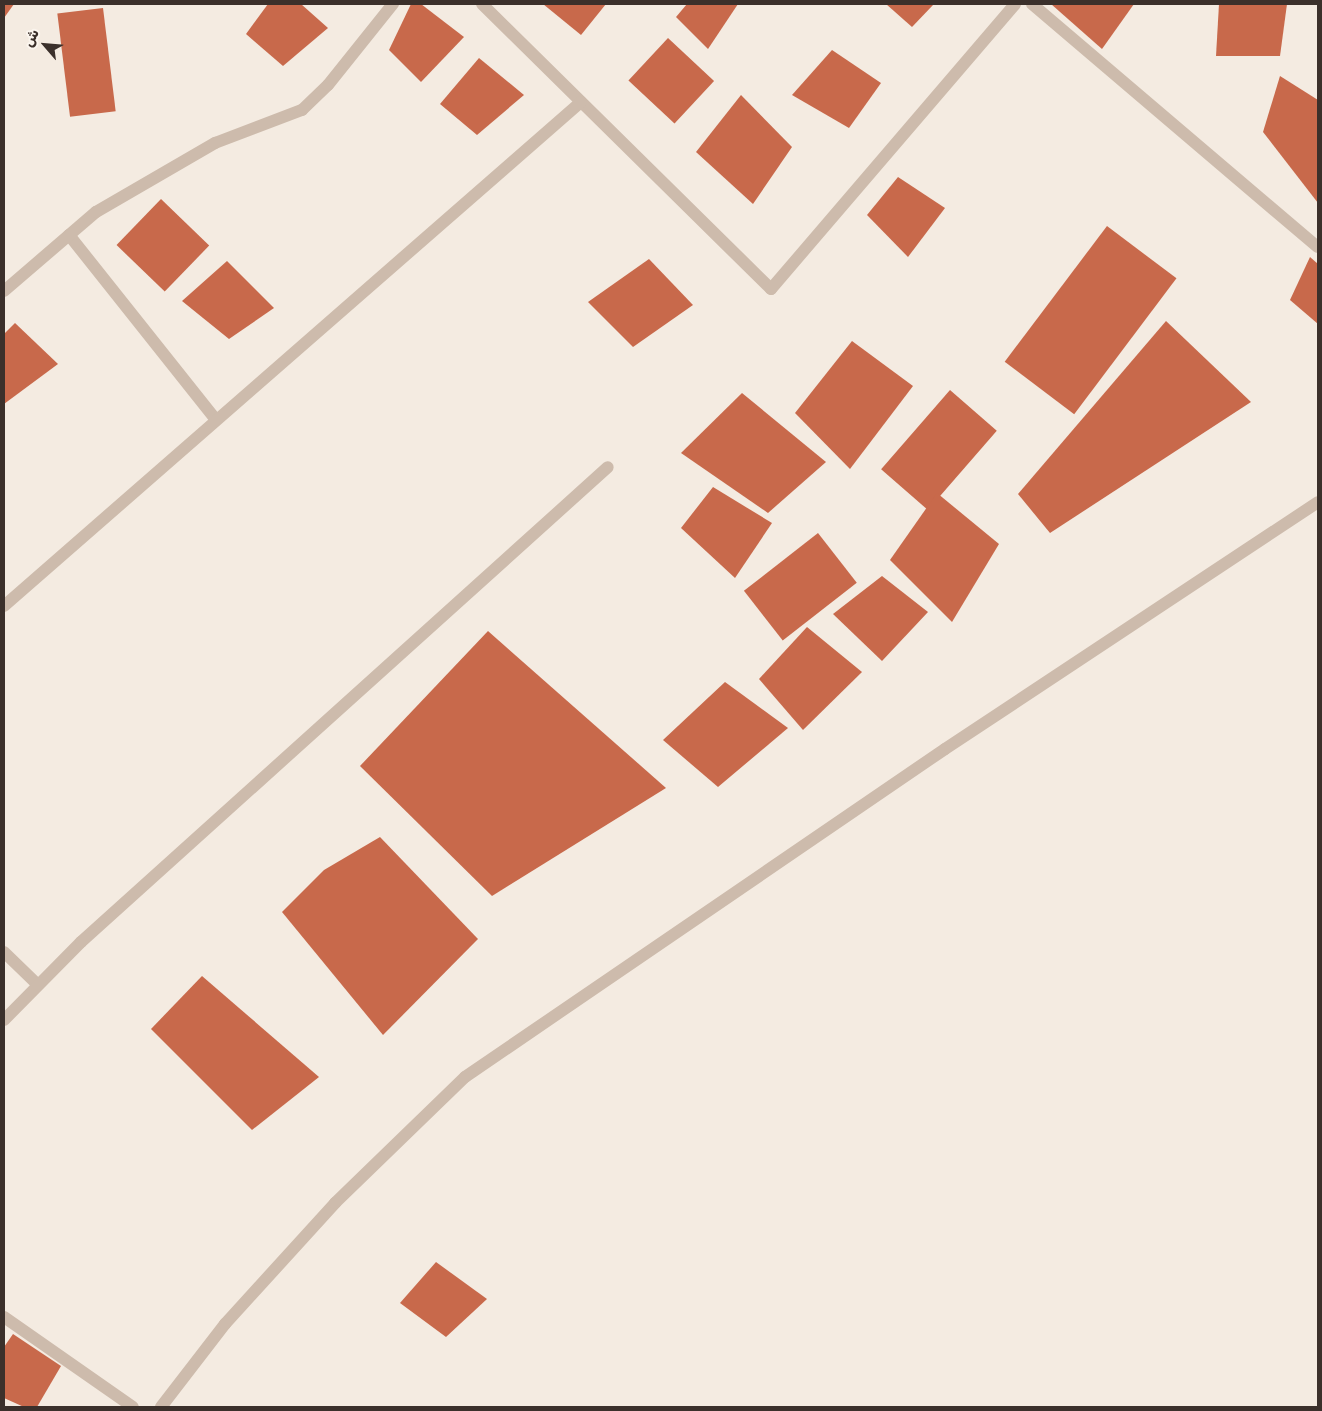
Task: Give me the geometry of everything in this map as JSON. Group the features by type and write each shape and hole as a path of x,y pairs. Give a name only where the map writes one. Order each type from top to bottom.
{"street":[{"path":"4,291 96,212 215,143 302,110 328,85 393,4"},
{"path":"482,4 771,288 1015,4"},
{"path":"1032,4 1318,247"},
{"path":"6,600 581,102"},
{"path":"69,235 216,420"},
{"path":"4,1020 88,936 608,467"},
{"path":"162,1407 225,1324 335,1203 465,1077 945,749 1318,502"},
{"path":"4,952 38,985"},
{"path":"4,1317 133,1407"}],"building":[{"path":"4,4 14,4 4,18"},
{"path":"268,4 301,4 328,28 283,66 246,34"},
{"path":"411,4 421,4 464,37 421,82 389,50"},
{"path":"543,4 606,4 581,35"},
{"path":"687,4 738,4 708,49 676,17"},
{"path":"886,4 934,4 912,27"},
{"path":"1051,4 1134,4 1102,49"},
{"path":"1219,4 1287,4 1280,56 1216,56"},
{"path":"103,8 116,111 70,117 57,14"},
{"path":"668,38 714,81 675,123 628,80"},
{"path":"832,50 881,83 849,128 792,95"},
{"path":"479,58 524,95 477,135 440,104"},
{"path":"1280,76 1318,100 1318,203 1263,132"},
{"path":"741,95 792,147 753,204 696,152"},
{"path":"898,177 945,208 908,257 867,215"},
{"path":"161,199 209,246 165,292 117,245"},
{"path":"1107,226 1176,278 1074,414 1005,362"},
{"path":"1310,257 1318,264 1318,324 1290,300"},
{"path":"649,259 693,305 633,347 588,302"},
{"path":"227,261 274,308 229,339 182,301"},
{"path":"1166,321 1251,402 1050,533 1018,494"},
{"path":"15,323 58,364 4,404 4,334"},
{"path":"852,341 913,386 850,469 795,413"},
{"path":"950,390 997,431 928,510 881,469"},
{"path":"742,393 826,462 768,513 681,453"},
{"path":"713,487 772,523 735,578 681,528"},
{"path":"937,493 999,544 952,622 890,560"},
{"path":"818,533 857,583 783,641 744,591"},
{"path":"882,576 928,612 882,661 833,614"},
{"path":"807,627 862,672 803,730 759,679"},
{"path":"488,631 666,788 492,896 360,766"},
{"path":"725,682 788,728 718,787 663,740"},
{"path":"380,837 478,939 383,1035 282,912 324,870"},
{"path":"202,976 319,1077 252,1130 151,1029"},
{"path":"436,1262 487,1299 446,1337 400,1303"},
{"path":"13,1334 61,1366 37,1407 24,1407 4,1398 4,1347"}]}
